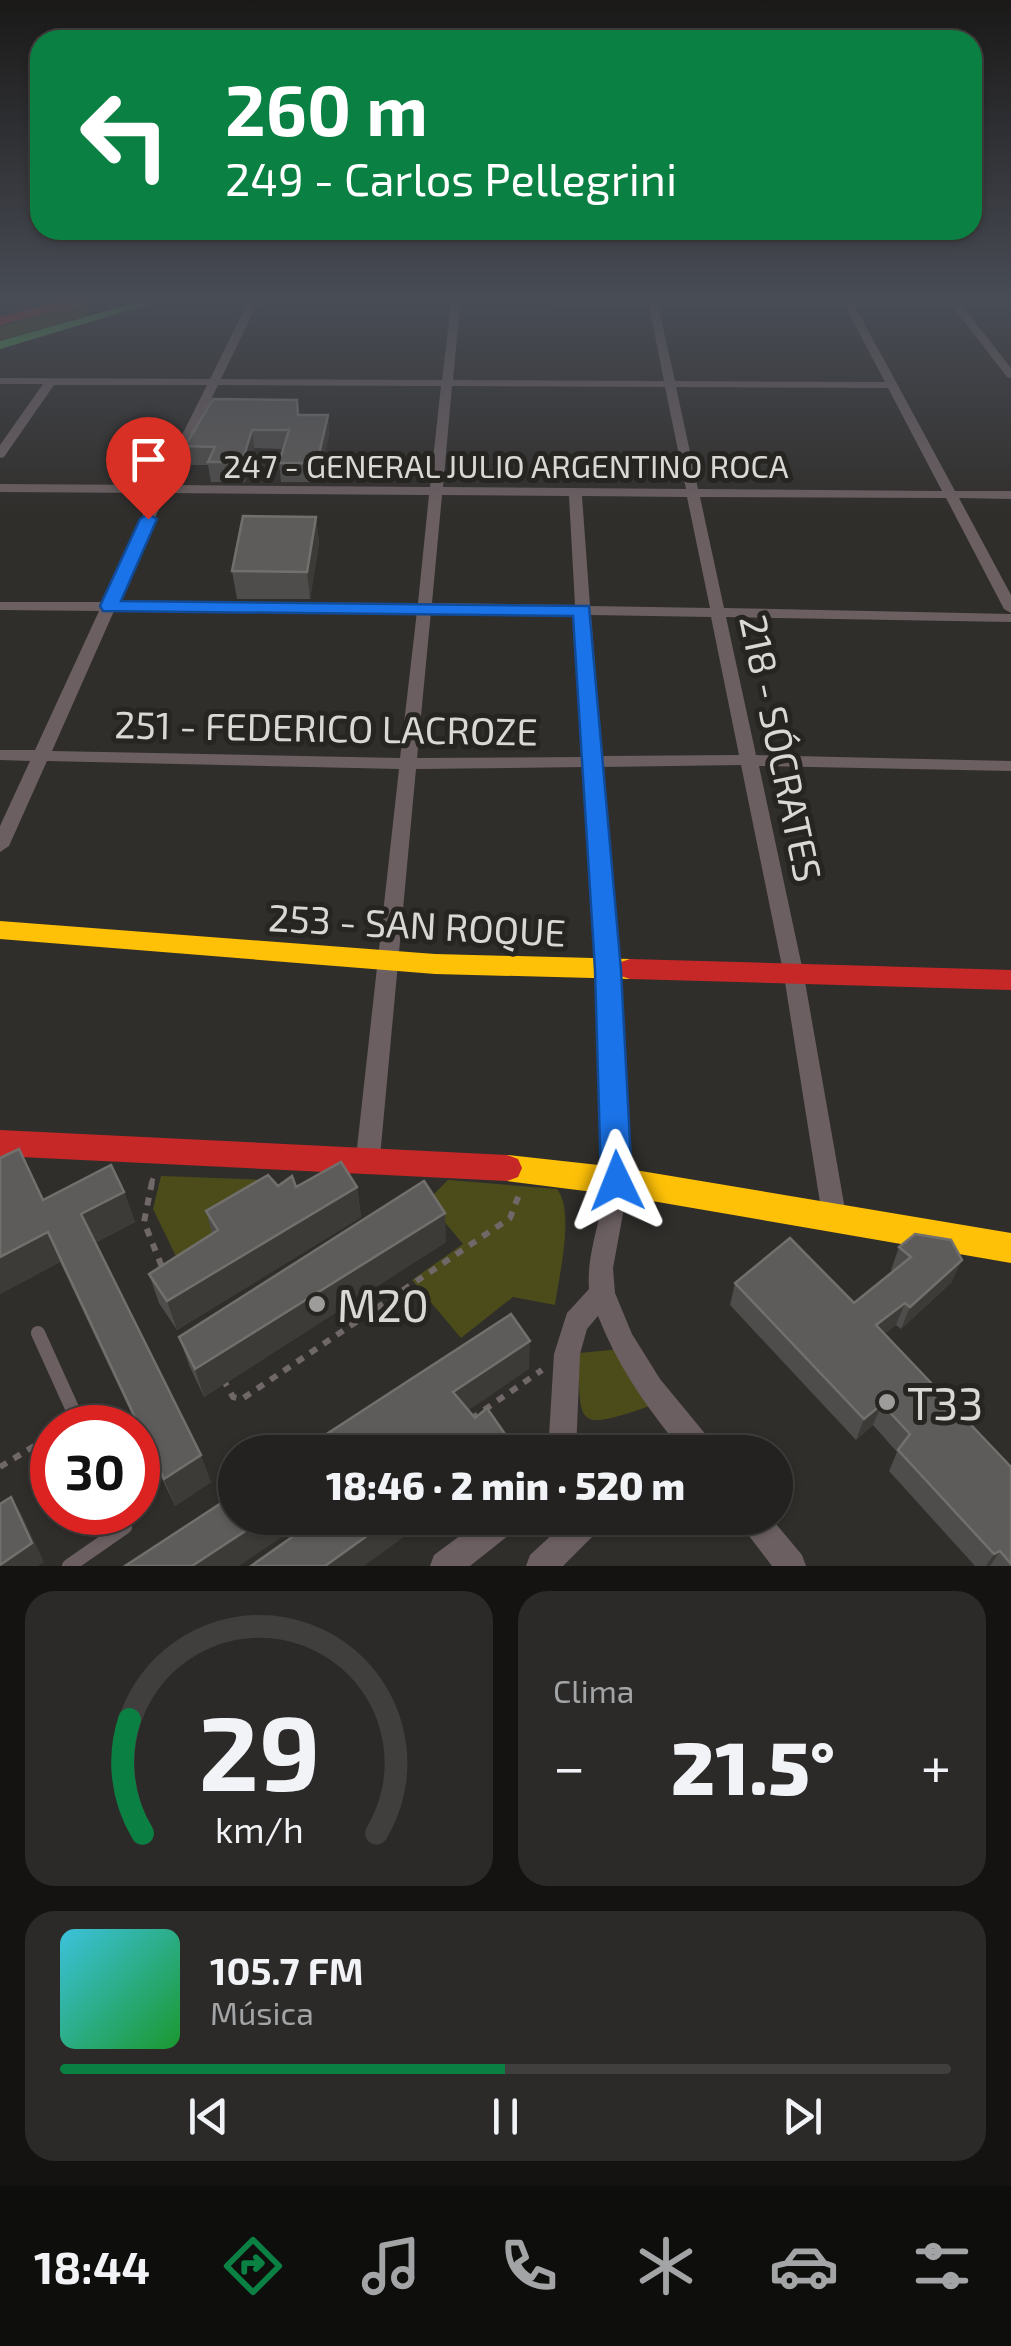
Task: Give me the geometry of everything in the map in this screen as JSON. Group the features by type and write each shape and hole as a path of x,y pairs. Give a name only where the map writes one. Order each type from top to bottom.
{"main road":[{"name":"253 - SAN ROQUE","path":"0,930 390,960 1011,980"},
{"path":"0,1143 368,1157 528,1170 834,1215 1011,1248"}],"street":[{"path":"0,846 218,371"},
{"path":"368,1157 449,371"},
{"name":"218 - SÓCRATES","path":"666,371 794,976 834,1215"},
{"path":"886,371 1011,609"},
{"path":"0,381 894,385"},
{"path":"0,454 51,382"},
{"name":"247 - GENERAL JULIO ARGENTINO ROCA","path":"0,488 1011,494"},
{"path":"575,494 608,970 617,1181 600,1268 602,1292 622,1343 680,1435"},
{"path":"0,606 425,607 1011,618"},
{"name":"251 - FEDERICO LACROZE","path":"0,756 410,764 749,760 1011,766"},
{"path":"563,1435 566,1354 576,1322 602,1292"},
{"path":"445,1566 486,1535"},
{"path":"540,1566 573,1535"},
{"path":"766,1535 791,1566"}],"lane":[{"path":"38,1334 70,1405"},
{"path":"69,1566 114,1535"}],"path":[{"path":"164,1149 147,1195 143,1231 170,1281"},
{"path":"215,1364 234,1397 242,1399 510,1218 528,1170"},
{"path":"470,1420 566,1354"},
{"path":"0,1467 30,1449"}],"shaded area":[{"path":"161,1176 271,1180 188,1281 153,1209"},
{"path":"448,1180 557,1189 565,1213 565,1228 555,1305 513,1297 461,1338 412,1280 463,1244 427,1201"},
{"path":"621,1349 650,1406 608,1419 587,1417 580,1396 579,1353"}],"building":[{"path":"213,399 297,400 298,415 328,415 317,463 279,463 289,430 252,430 242,462 208,462 215,447 185,446"},
{"path":"243,516 316,517 307,572 232,571"},
{"path":"19,1149 43,1200 111,1165 124,1192 81,1214 201,1455 164,1479 160,1470 160,1405 129,1405 48,1232 0,1257 0,1158"},
{"path":"341,1162 357,1187 167,1301 149,1274 218,1230 206,1211 268,1175 278,1186 292,1176 296,1187"},
{"path":"424,1181 445,1213 195,1369 179,1337"},
{"path":"915,1234 951,1240 962,1260 910,1307 905,1303 876,1325 1011,1467 1011,1564 1000,1551 994,1554 898,1450 910,1434 882,1404 864,1419 735,1283 790,1238 854,1303 911,1257 899,1247"},
{"path":"511,1314 530,1341 453,1392 475,1418 487,1408 504,1435 325,1435"},
{"path":"11,1497 32,1543 0,1565 0,1504"},
{"path":"218,1505 218,1535 239,1535 192,1566 125,1566"},
{"path":"295,1535 368,1535 325,1566 251,1566"}],"traffic: slow":[{"path":"0,930 435,964 630,969"},
{"path":"507,1168 617,1181 1011,1248"}],"traffic: jam":[{"path":"630,969 1011,980"},
{"path":"0,1143 507,1168"}],"place":[{"name":"M20","path":"317,1304"},
{"name":"T33","path":"887,1402"}],"route":[{"path":"148,519 110,606 582,610 608,970 617,1181"}]}
